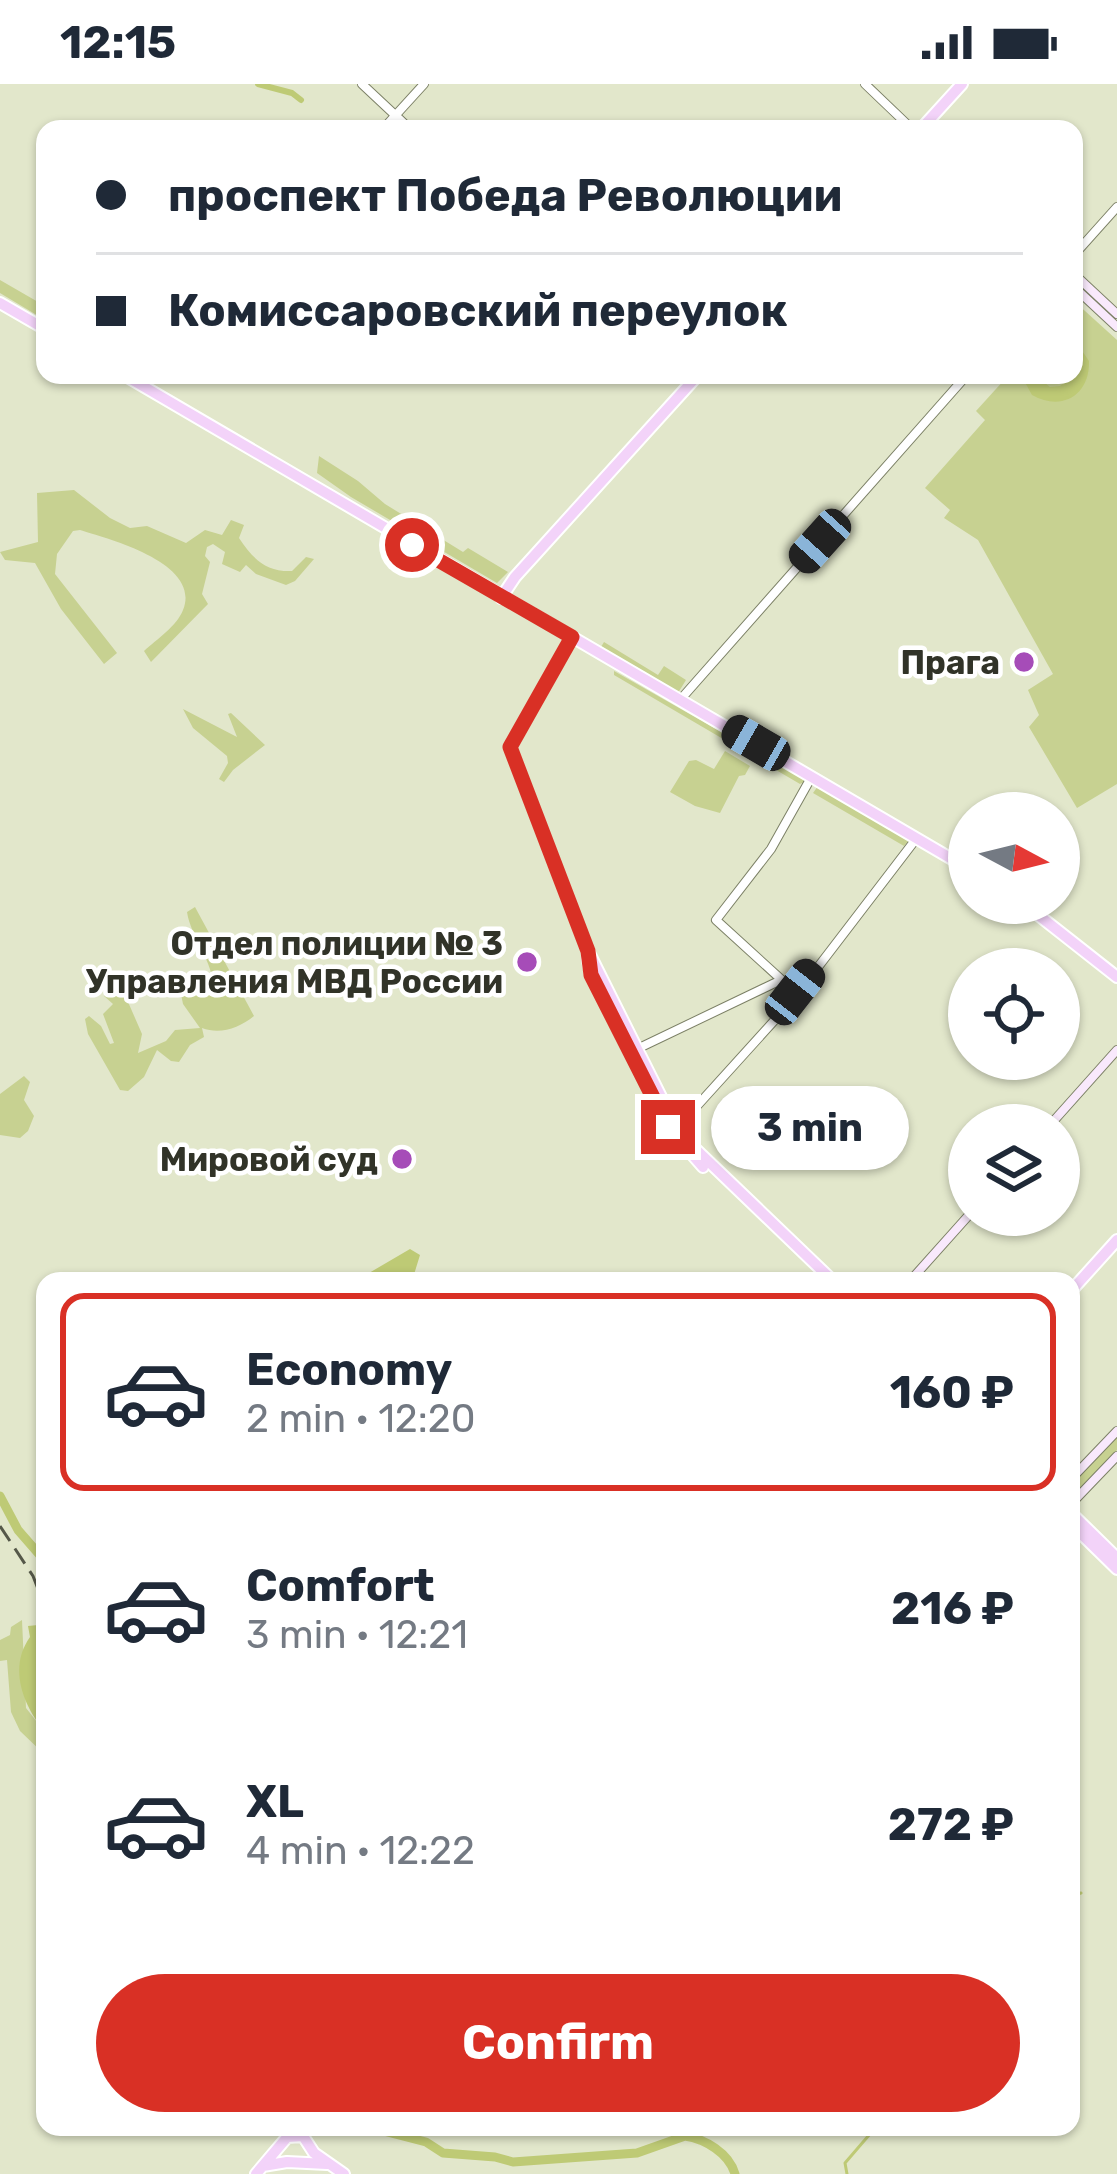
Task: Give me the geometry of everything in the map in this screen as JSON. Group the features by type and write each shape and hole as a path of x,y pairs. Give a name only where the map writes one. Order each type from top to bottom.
{"main road":[{"path":"924,120 962,84"},
{"path":"1083,282 1117,314"},
{"path":"1083,295 1117,327"},
{"path":"0,303 36,324"},
{"path":"139,384 948,857"},
{"path":"501,598 690,384"},
{"path":"572,637 510,747 588,951 675,1131 824,1272"},
{"path":"1050,924 1117,977"},
{"path":"588,951 591,975 675,1131 814,1272"},
{"path":"1069,1104 1117,1050"},
{"path":"918,1272 950,1236"},
{"path":"1080,1281 1117,1240"},
{"path":"1080,1470 1117,1431"},
{"path":"1080,1495 1117,1456"},
{"path":"1080,1522 1117,1558"},
{"path":"1080,1533 1117,1569"},
{"path":"260,2170 289,2136"},
{"path":"286,2139 293,2136"},
{"path":"300,2136 344,2174"},
{"path":"297,2162 308,2155 310,2136"},
{"path":"286,2139 285,2157 297,2162"},
{"path":"260,2170 297,2162 330,2165"}],"street":[{"path":"362,84 400,120"},
{"path":"390,120 424,84"},
{"path":"865,84 904,120"},
{"path":"1083,245 1117,207"},
{"path":"146,388 150,384"},
{"path":"680,700 960,384"},
{"path":"795,992 716,920 771,849 812,776"},
{"path":"675,1131 792,1001 916,839"},
{"path":"637,1048 781,980"}],"shaded area":[{"path":"0,280 36,301 36,315 0,293"},
{"path":"1083,309 1117,340 1117,784 1080,806 1080,792 1068,792 1029,727 1039,715 1028,690 1053,674 978,540 944,518 950,510 925,488 985,420 976,411 1000,384 1083,384"},
{"path":"1083,352 1089,361 1088,373 1085,383 1072,397 1043,400 1032,395 1026,384 1083,384"},
{"path":"319,456 463,552 468,548 508,572 497,583 351,497 317,473"},
{"path":"74,490 130,528 147,526 186,543 205,530 222,535 231,520 244,525 239,538 267,567 292,571 306,557 314,559 286,585 246,565 240,572 222,564 225,552 213,544 207,547 205,556 210,562 202,594 208,604 151,662 144,651 183,610 185,593 179,579 150,556 73,531 57,554 55,574 117,653 104,664 61,609 35,563 5,560 0,552 38,542 37,493"},
{"path":"604,642 658,675 664,666 686,680 678,693 601,647"},
{"path":"614,671 804,779 804,782 800,784"},
{"path":"183,709 237,737 231,713 265,745 224,782 219,779 227,756 193,728"},
{"path":"725,751 750,766 739,776 720,813 670,792 689,761 714,769"},
{"path":"818,786 909,840 904,846 813,793"},
{"path":"195,907 254,1016 229,1029 202,1028 204,1037 190,1045 179,1062 157,1050 144,1077 128,1091 120,1090 88,1034 85,1019 89,1016 101,1026 110,1044 114,1043 103,1014 113,1004 104,996 108,987 125,995 142,1034 138,1053 166,1041 175,1030 200,1028 181,994 197,976 202,984 213,982 189,921 187,912"},
{"path":"24,1076 30,1082 24,1100 34,1116 28,1131 20,1138 0,1135 0,1094"},
{"path":"410,1249 420,1255 415,1272 371,1272"},
{"path":"1117,1437 1117,1450 1080,1488 1080,1475"},
{"path":"22,1620 26,1708 36,1721 36,1746 20,1731 11,1712 7,1660 0,1661 0,1640 10,1635 11,1627"},
{"path":"36,1625 36,1719 19,1674 30,1637 28,1626"}],"waterway":[{"path":"258,84 301,100"},
{"path":"0,1496 18,1530 36,1551"},
{"path":"403,2136 443,2153 513,2162 637,2153 685,2136"},
{"path":"685,2136 715,2148 735,2174"},
{"path":"847,2174 845,2163 868,2136"}],"railway":[{"path":"0,1526 36,1584"}],"place":[{"name":"Прага","path":"1024,662"},
{"name":"Отдел полиции № 3 Управления МВД России","path":"527,962"},
{"name":"Мировой суд","path":"402,1159"}],"route":[{"path":"412,545 572,637 510,747 588,951 591,975 668,1127"}]}
